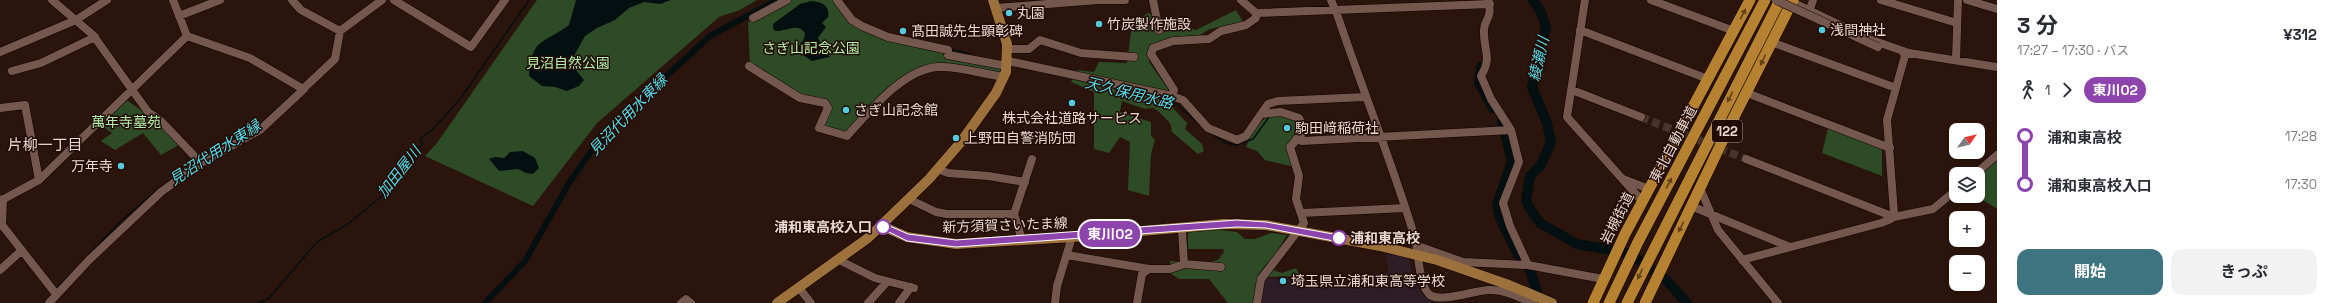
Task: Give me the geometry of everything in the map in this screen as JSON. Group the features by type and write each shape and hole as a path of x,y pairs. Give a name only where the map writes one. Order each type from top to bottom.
{"highway":[{"name":"岩槻街道","path":"1593,303 1625,234 1750,0"},
{"name":"東北自動車道","path":"1609,303 1638,242 1765,0"},
{"name":"東北自動車道","path":"1628,300 1780,0"},
{"name":"122","path":"1645,303 1663,262 1771,42 1793,1"}],"main road":[{"path":"777,303 839,260 882,226 938,169 962,142 996,93 1004,77 1008,64 1008,49 994,4"},
{"name":"新方須賀さいたま線","path":"882,226 907,237 939,243 1072,237 1237,224 1266,225 1419,251 1552,303"}],"street":[{"path":"52,0 95,37 148,112 159,119 201,163"},
{"path":"0,52 76,20 107,0"},
{"path":"173,0 187,36 250,58 303,89 335,59 340,31 382,0"},
{"path":"179,16 220,0"},
{"path":"292,0 301,10 340,31"},
{"path":"394,0 471,47 505,0"},
{"path":"753,18 787,0"},
{"path":"837,0 852,20 888,37 948,50 948,55 1008,64 1172,96 1183,100 1208,128 1226,137 1237,140 1246,136 1268,104 1278,101 1365,97"},
{"path":"994,4 1125,0"},
{"path":"1153,0 1160,30"},
{"path":"1241,0 1256,13 1335,11 1489,2 1491,13 1484,29 1488,64 1481,76 1491,99 1508,130 1519,162 1502,203 1510,226 1528,265"},
{"path":"1331,0 1419,251 1424,289 1436,301 1444,301 1477,291 1490,290 1508,293 1533,303"},
{"path":"1585,0 1567,117 1643,202"},
{"path":"1651,0 1734,30"},
{"path":"1776,0 1878,48 1997,67"},
{"path":"1810,9 1814,0"},
{"path":"1881,0 1957,23"},
{"path":"1956,60 1958,0"},
{"path":"1967,0 1997,9"},
{"path":"1793,1 1869,38 1906,52"},
{"path":"1172,96 1174,90 1162,74 1152,54 1153,48 1161,44 1178,41 1209,39 1215,31 1252,22 1256,18 1256,13"},
{"path":"1580,30 1708,78"},
{"path":"56,294 2,226 2,200 22,191 39,180 187,36"},
{"path":"12,71 41,63 95,37"},
{"path":"1008,49 1029,49 1040,40 1081,53 1134,57"},
{"path":"1771,42 1896,88"},
{"path":"1894,217 1887,120 1906,52"},
{"path":"749,66 800,98 824,103 828,108 819,128 847,136 892,88 920,73 937,67 1004,77"},
{"path":"49,303 56,294 126,224 162,192 201,163 260,130 304,89"},
{"path":"1572,90 1641,117"},
{"path":"1747,93 1890,148"},
{"path":"0,108 25,105 39,180"},
{"path":"1257,303 1261,279 1304,223 1302,213 1296,199 1299,176 1290,147 1305,130 1300,119 1290,113 1279,111 1261,114"},
{"path":"1296,139 1302,141 1508,130"},
{"path":"1982,167 1997,155"},
{"path":"1022,240 1014,214 1032,159"},
{"path":"1746,159 1894,217"},
{"path":"938,169 948,173 988,176 1025,182"},
{"path":"1620,177 1649,189"},
{"path":"1700,188 1705,196 1709,214 1718,230 1778,303"},
{"path":"1742,260 1881,223 1894,217 1933,209 1949,196"},
{"path":"909,199 936,212 947,214 1014,214"},
{"path":"1691,206 1790,247"},
{"path":"1302,213 1405,208"},
{"path":"1182,228 1184,264"},
{"path":"1055,303 1057,286 1072,237"},
{"path":"0,270 21,251"},
{"path":"1419,251 1463,262 1528,265 1605,275"},
{"path":"1067,255 1149,269 1170,269 1184,264 1221,267"},
{"path":"839,260 857,271 886,283 913,288 900,303"},
{"path":"1137,303 1142,274 1149,269"},
{"path":"868,303 886,283"},
{"path":"799,288 811,303"},
{"path":"681,303 686,299 691,303"}],"shaded area":[{"path":"576,0 671,0 660,4 644,2 629,8 615,20 597,28 585,36 570,63 584,80 579,86 567,91 555,87 542,86 529,76 530,63 533,54 540,43 569,25"},
{"path":"811,1 822,3 828,10 828,17 822,23 826,27 818,38 822,47 829,48 827,52 830,57 812,61 800,53 798,47 804,39 805,33 802,30 795,28 775,31 773,28 773,24 800,4"},
{"path":"523,151 535,158 539,168 533,174 526,173 518,169 499,171 489,159 495,157 504,158 510,152"},
{"name":"埼玉県立浦和東高等学校","path":"1386,254 1409,258 1413,284 1417,284 1421,292 1433,303 1260,303 1264,278 1375,286 1373,273 1389,273"}],"green space":[{"name":"見沼自然公園","path":"537,0 757,0 740,10 719,17 597,123 533,206 425,156 437,143"},
{"name":"さぎ山記念公園","path":"792,0 834,0 848,15 866,27 888,37 911,45 1003,66 1002,75 938,65 919,71 847,133 824,127 831,108 806,98 750,64 748,22 762,18"},
{"path":"1236,10 1243,22 1210,29 1198,36 1172,37 1149,46 1149,62 1168,89 1169,104 1187,123 1185,129 1202,144 1204,151 1198,154 1172,132 1170,123 1158,111 1153,108 1145,109 1122,101 1120,112 1151,122 1151,136 1155,140 1151,154 1149,196 1128,190 1130,142 1120,137 1109,153 1094,149 1094,92 1071,82 1077,70 1094,72 1099,62 1127,63 1132,24 1148,13 1160,17 1166,22 1176,23 1196,30"},
{"name":"萬年寺墓苑","path":"125,99 158,122 179,145 161,155 143,133 115,150 101,141 112,133 99,124"},
{"path":"1271,114 1297,118 1303,128 1289,147 1295,167 1265,160 1257,151 1246,147 1256,128"},
{"path":"1828,128 1882,148 1882,176 1822,153"},
{"path":"1997,158 1997,209 1985,201 1985,169"},
{"path":"1203,228 1237,232 1245,239 1255,239 1271,233 1287,235 1267,268 1282,273 1296,268 1301,276 1265,277 1257,303 1228,303 1209,279 1179,279 1170,273 1170,261 1211,262 1218,260 1224,252 1223,249 1188,249 1188,232"}],"waterway":[{"name":"加田屋川","path":"258,303 269,298 317,242 348,224 383,195 413,154 423,144 420,139 434,128 460,99 529,0"},
{"name":"見沼代用水東縁","path":"485,303 525,261 569,183 590,153 624,115 710,36 777,0"},
{"name":"綾瀬川","path":"1533,0 1541,12 1546,28 1532,87 1547,123 1551,142 1541,165 1530,176 1526,201 1530,209 1540,223 1577,244 1628,253 1664,278 1687,303"},
{"name":"見沼代用水東縁","path":"334,42 336,33"},
{"name":"天久保用水路","path":"951,49 970,54"},
{"path":"1481,67 1479,83 1493,108"},
{"name":"天久保用水路","path":"1043,72 1173,101 1207,131 1226,143 1236,145 1253,139 1269,117"},
{"name":"見沼代用水東縁","path":"266,119 298,89"},
{"path":"1502,121 1512,161 1497,205 1500,218 1518,255 1529,268 1537,291"},
{"name":"見沼代用水東縁","path":"252,130 259,126"},
{"name":"見沼代用水東縁","path":"172,179 182,172"},
{"name":"見沼代用水東縁","path":"56,289 121,221 157,190"},
{"name":"天久保用水路","path":"1259,275 1269,262"},
{"name":"見沼代用水東縁","path":"44,303 47,300"}],"tunnel":[{"path":"1641,117 1746,159"}],"bus line":[{"name":"東川02","path":"883,227 898,234 923,241 956,244 1086,236 1223,224 1266,225 1339,238"}],"place":[{"name":"丸園","path":"1009,13"},
{"name":"竹炭製作施設","path":"1099,24"},
{"name":"浅間神社","path":"1822,30"},
{"name":"髙田誠先生顕彰碑","path":"903,31"},
{"name":"株式会社道路サービス","path":"1072,103"},
{"name":"さぎ山記念館","path":"846,110"},
{"name":"駒田﨑稲荷社","path":"1287,128"},
{"name":"上野田自警消防団","path":"956,138"},
{"name":"万年寺","path":"121,166"},
{"name":"浦和東高校入口","path":"883,227"},
{"name":"浦和東高校","path":"1339,238"},
{"name":"埼玉県立浦和東高等学校","path":"1283,281"}],"district":[{"name":"片柳一丁目","path":"45,145"}]}
